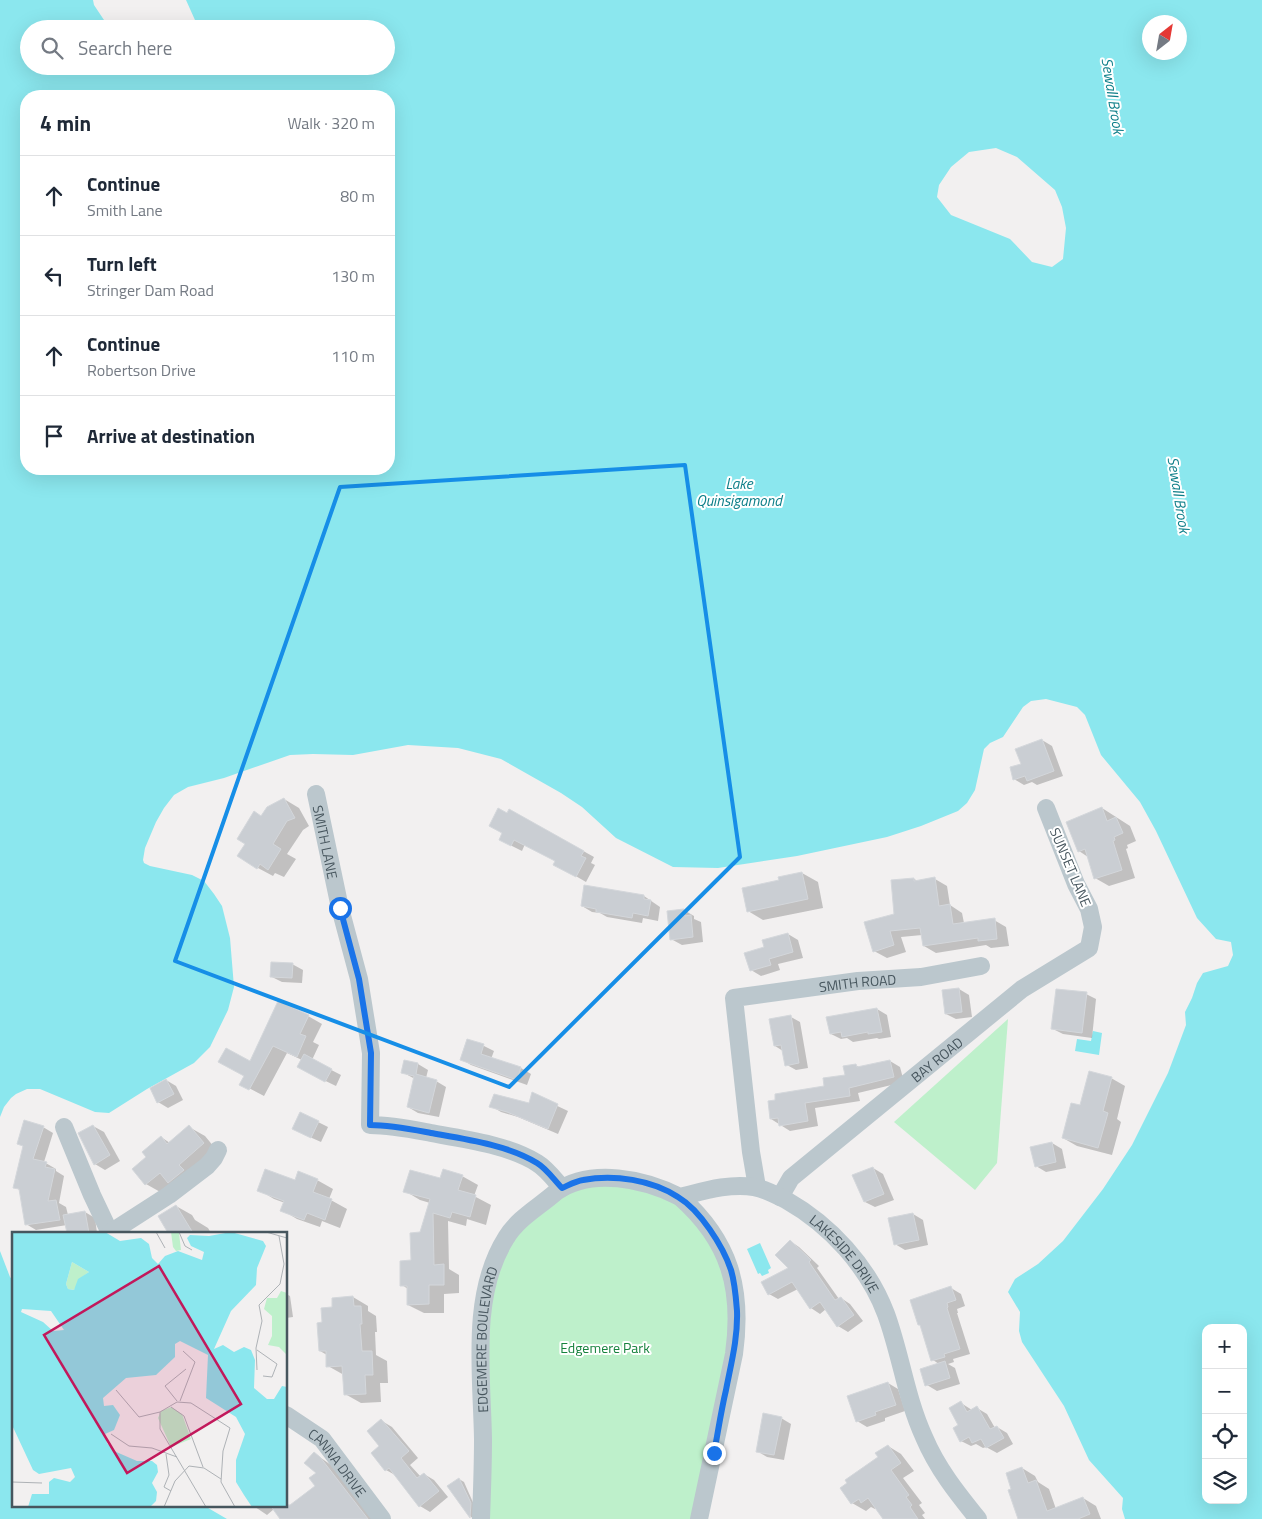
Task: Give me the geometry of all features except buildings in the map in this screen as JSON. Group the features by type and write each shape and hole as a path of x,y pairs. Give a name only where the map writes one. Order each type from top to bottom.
{"street":[{"name":"SMITH LANE","path":"316,794 340,908 359,979 371,1053 370,1125 389,1125 471,1140 510,1151 539,1164 562,1188"},
{"name":"SUNSET LANE","path":"1046,808 1076,884 1089,909 1093,927"},
{"name":"BAY ROAD","path":"780,1197 791,1178 1022,989 1089,948 1093,927"},
{"name":"SMITH ROAD","path":"757,1187 751,1152 734,998 858,981 921,977 981,966"},
{"path":"64,1128 110,1232"},
{"path":"112,1232 169,1195 207,1166 218,1150"},
{"name":"EDGEMERE BOULEVARD","path":"480,1519 483,1463 482,1317 488,1282 498,1251 515,1225 562,1188 582,1180 605,1178 646,1183 680,1197"},
{"name":"LAKESIDE DRIVE","path":"757,1187 803,1210 824,1226 860,1266 886,1313 907,1391 933,1458 978,1519"},
{"path":"680,1197 720,1188 757,1187"},
{"path":"680,1197 699,1217 725,1256 731,1270 736,1291 737,1313 734,1354 700,1519"},
{"name":"CANNA DRIVE","path":"288,1416 322,1439 382,1519"}],"highlighted area":[{"path":"685,465 740,857 509,1087 175,961 340,487"}],"green space":[{"path":"1008,1019 997,1163 975,1190 894,1122"},
{"name":"Edgemere Park","path":"582,1180 680,1197 708,1228 737,1308 699,1519 480,1519 493,1265 515,1225"}],"water":[{"name":"Lake Quinsigamond","path":"0,0 93,0 94,5 104,20 20,20 20,75 395,75 395,20 195,20 186,0 1262,0 1262,1519 1125,1519 1122,1509 1123,1498 1089,1460 1064,1406 1022,1342 1019,1331 1020,1312 1008,1292 1015,1279 1038,1264 1063,1241 1103,1189 1132,1145 1168,1073 1186,1025 1185,1012 1197,983 1203,973 1228,966 1233,955 1231,942 1216,939 1197,918 1156,831 1140,802 1101,755 1085,715 1077,707 1046,699 1031,701 1023,707 1003,737 990,743 984,749 975,790 967,803 958,811 887,837 797,856 718,868 673,867 616,838 582,807 501,759 458,748 408,745 353,755 290,755 224,778 188,787 174,795 164,808 145,848 143,860 144,863 150,866 192,875 204,881 222,906 230,938 234,987 228,1010 210,1047 194,1063 109,1113 95,1112 40,1089 27,1089 11,1098 4,1107 0,1117","holes":["996,148 1017,157 1055,190 1062,207 1066,228 1063,259 1052,267 1032,262 1010,239 951,215 937,197 939,185 951,167 969,152"]},
{"path":"1093,1031 1102,1033 1099,1055 1075,1051 1077,1039 1091,1041"},
{"path":"760,1243 771,1268 768,1270 769,1273 762,1276 760,1273 758,1274 747,1249"},
{"path":"0,1251 12,1280 12,1506 205,1506 227,1519 0,1519"}],"route":[{"path":"340,908 359,979 371,1053 370,1125 389,1125 471,1140 510,1151 539,1164 562,1188 582,1180 605,1178 646,1183 680,1197 708,1228 731,1270 736,1291 737,1313 734,1354 714,1453"}],"water label":[{"name":"Sewall Brook","path":"1113,96"},
{"name":"Sewall Brook","path":"1179,495"}]}
